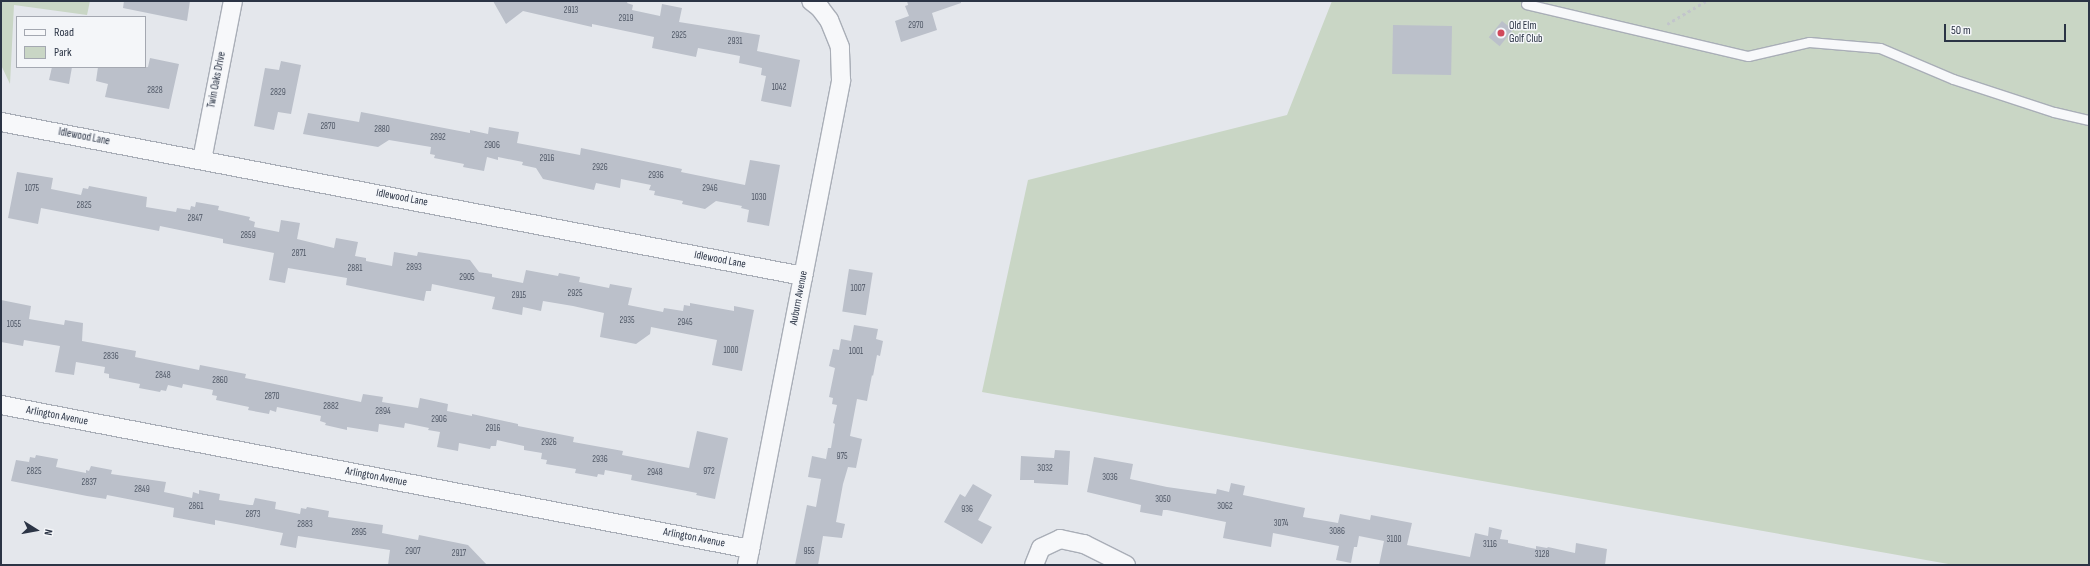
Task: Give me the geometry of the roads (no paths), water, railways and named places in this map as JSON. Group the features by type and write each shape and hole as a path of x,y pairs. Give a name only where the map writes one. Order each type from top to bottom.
{"street":[{"name":"Twin Oaks Drive","path":"202,160 233,1"},
{"name":"Auburn Avenue","path":"749,557 841,80 840,47 829,20 820,8 811,1"},
{"name":"Idlewood Lane","path":"1,122 803,276"},
{"name":"Arlington Avenue","path":"1,405 749,557"},
{"path":"1034,565 1041,548 1060,539 1084,544 1126,565"}],"lane":[{"path":"1526,4 1748,56 1808,42 1880,48 1953,79 2054,112 2089,120"}],"place":[{"name":"Old Elm Golf Club","path":"1501,33"}]}
